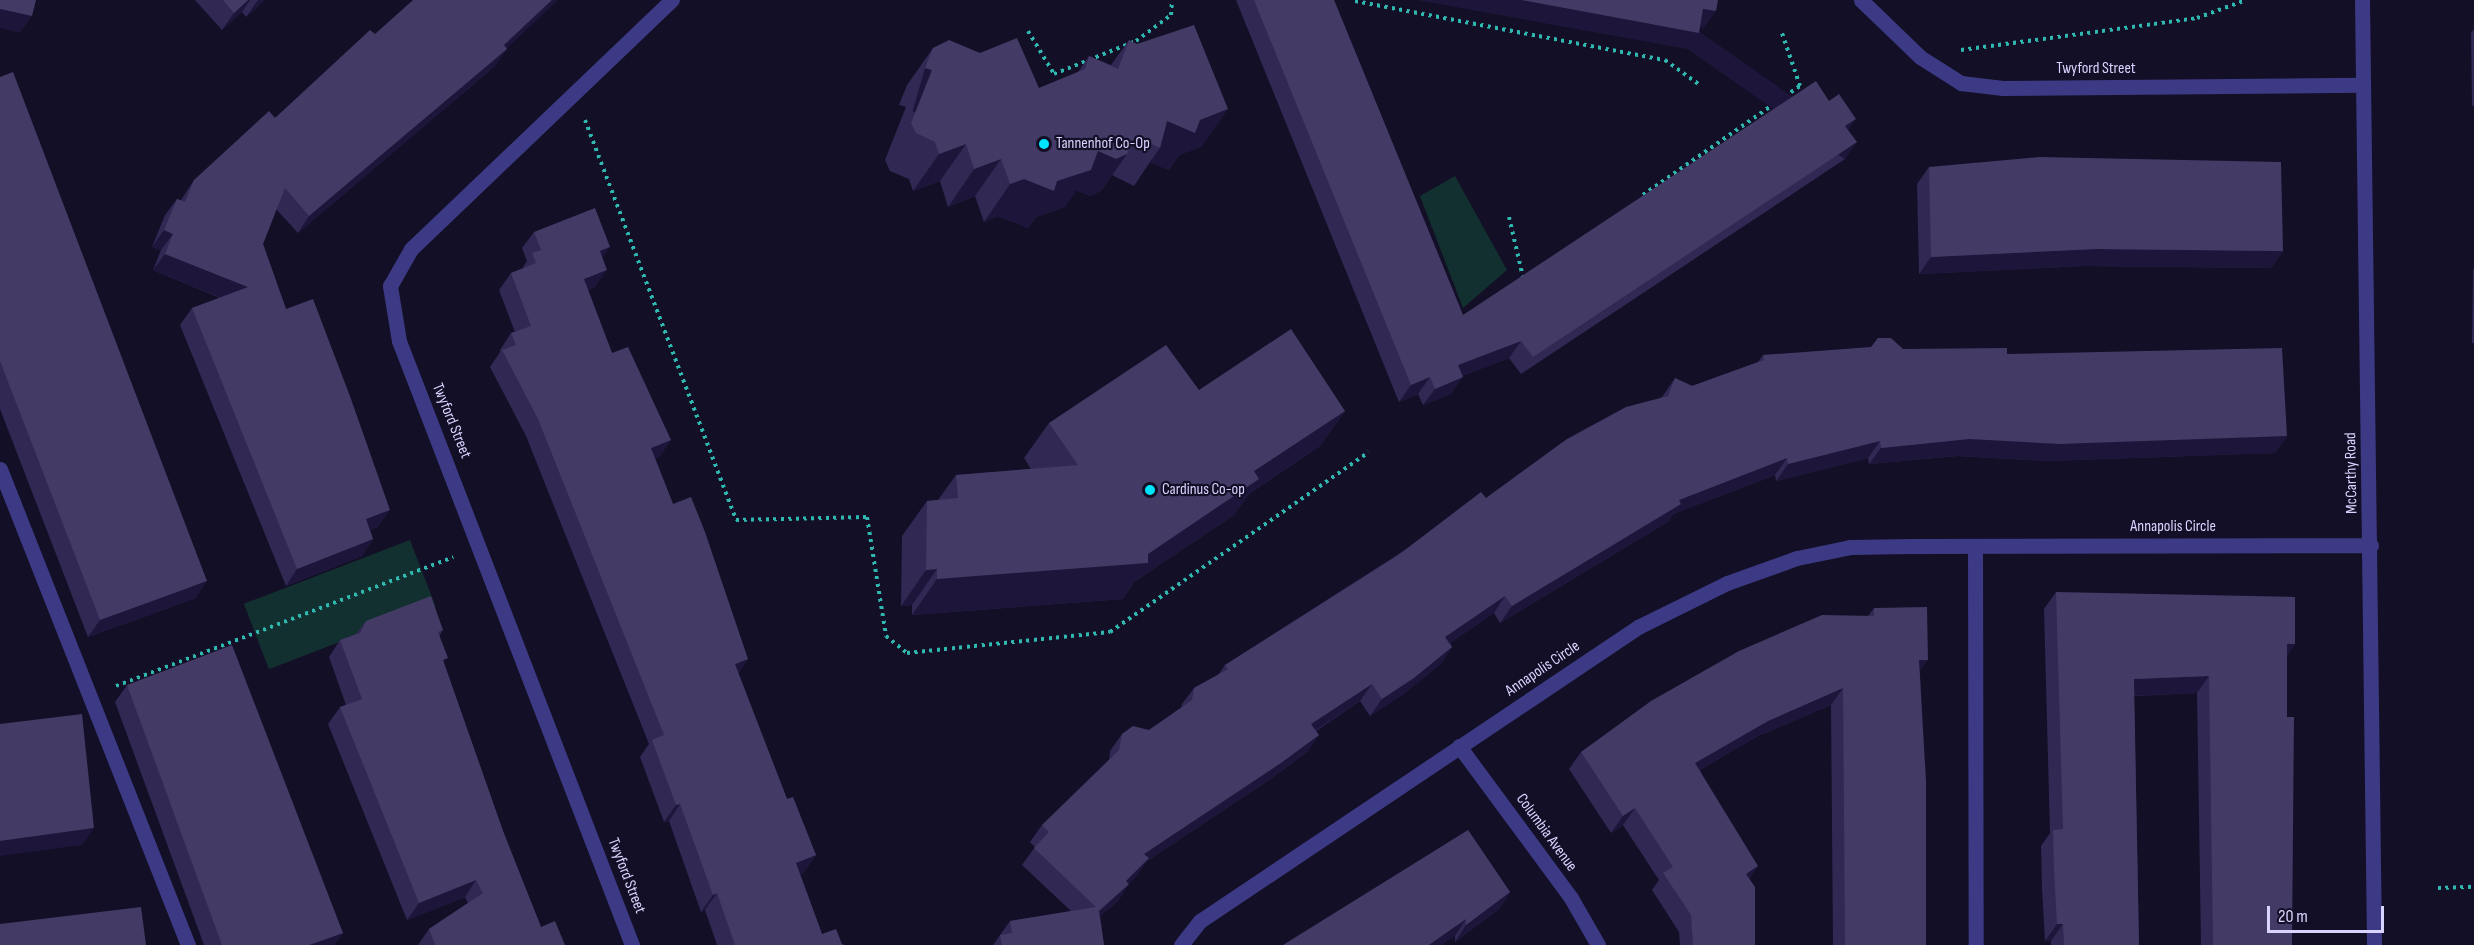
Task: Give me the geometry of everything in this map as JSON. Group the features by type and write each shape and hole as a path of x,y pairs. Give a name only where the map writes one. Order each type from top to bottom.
{"street":[{"name":"Twyford Street","path":"633,945 482,546 399,341 390,286 411,249 574,91 672,0"},
{"name":"Twyford Street","path":"1861,0 1920,57 1961,83 2003,88 2363,85"},
{"name":"McCarthy Road","path":"2362,0 2371,545 2374,945"},
{"path":"0,469 188,945"},
{"name":"Annapolis Circle","path":"1181,945 1200,921 1638,627 1727,583 1797,558 1850,548 2371,545"},
{"path":"1975,546 1976,945"},
{"name":"Columbia Avenue","path":"1459,746 1571,898 1598,945"}],"path":[{"path":"1028,32 1054,74 1136,41 1171,15 1172,0"},
{"path":"1355,0 1665,60 1701,86"},
{"path":"1920,57 2197,18 2246,0"},
{"path":"1638,199 1800,86 1782,33"},
{"path":"574,91 736,520 867,518 886,636 907,653 1110,632 1369,452"},
{"path":"1509,217 1524,278"},
{"path":"1515,284 1533,271"},
{"path":"90,696 482,546"},
{"path":"2438,888 2474,887"}],"green space":[{"path":"1455,176 1507,270 1463,308 1420,196"},
{"path":"410,540 435,605 269,669 244,604"}],"building":[{"path":"0,0 36,0 32,16 0,9"},
{"path":"223,0 248,0 234,13"},
{"path":"413,0 552,0 504,45 507,49 309,216 285,188 263,244 286,309 313,299 390,510 366,519 373,539 297,569 192,308 248,287 165,254 173,234 164,230 177,199 185,202 194,180 269,111 275,118 370,30 375,34"},
{"path":"1254,0 1334,0 1463,315 1816,81 1829,101 1839,94 1856,119 1845,126 1857,142 1533,357 1521,341 1458,365 1463,377 1435,389 1430,377 1411,385"},
{"path":"1521,0 1718,0 1716,11 1703,9 1699,33"},
{"path":"1194,25 1228,109 1200,120 1195,133 1167,121 1160,148 1135,136 1127,154 1116,159 1098,151 1091,170 1057,181 1054,191 1024,179 1010,184 1001,159 974,169 966,144 939,154 935,142 916,133 911,123 932,70 925,68 933,48 949,40 980,53 1017,38 1039,88 1085,69 1089,56 1118,69 1129,40 1137,44"},
{"path":"13,72 207,581 100,620 0,361 0,77"},
{"path":"2039,157 2281,162 2283,251 2096,249 1931,257 1929,167"},
{"path":"595,208 610,247 600,251 607,270 584,279 612,353 628,347 671,440 651,448 673,504 691,497 705,532 748,659 735,664 787,799 793,797 816,855 796,863 822,934 836,929 844,945 735,945 717,893 713,895 680,804 676,805 652,740 664,735 538,419 502,350 516,345 511,333 531,326 511,273 536,263 532,253 541,250 534,232"},
{"name":"Cardinus Co-op","path":"1291,329 1345,411 1254,471 1259,479 1148,554 1148,563 937,579 937,569 926,570 927,501 958,498 956,475 1078,465 1049,423 1166,345 1199,390"},
{"path":"1878,338 1891,338 1903,349 2007,348 2007,354 2282,348 2287,436 2059,444 1969,439 1881,448 1880,441 1788,464 1787,458 1679,500 1681,504 1512,606 1505,596 1445,637 1452,647 1414,678 1382,699 1372,684 1311,724 1319,735 1144,854 1149,858 1126,881 1129,884 1099,911 1104,945 1002,945 1000,935 1012,933 1010,921 1096,907 1034,848 1049,832 1042,825 1119,750 1122,734 1133,726 1149,730 1192,700 1194,688 1228,669 1225,665 1397,556 1481,492 1486,498 1567,439 1626,407 1668,396 1675,378 1692,386 1764,360 1763,355 1871,347"},
{"path":"2056,592 2295,597 2295,644 2287,644 2287,717 2294,717 2292,945 2213,945 2209,676 2134,679 2139,945 2064,945 2063,924 2057,924 2053,830 2063,829"},
{"path":"431,596 443,630 438,632 448,658 443,660 503,831 541,927 555,921 565,945 435,945 429,929 483,893 476,880 419,903 340,707 362,699 340,640 360,633 366,621"},
{"path":"1927,607 1928,660 1919,660 1926,781 1926,945 1845,945 1843,688 1768,721 1695,763 1758,866 1746,874 1755,887 1755,945 1693,945 1691,915 1663,873 1673,867 1635,808 1623,816 1581,752 1651,701 1739,651 1822,615 1874,616 1874,608"},
{"path":"232,645 343,933 309,945 222,945 127,685"},
{"path":"82,714 94,828 0,841 0,724"},
{"path":"1468,830 1510,892 1466,925 1466,919 1429,945 1283,945"},
{"path":"141,907 146,945 0,945 0,924"}],"place":[{"name":"Tannenhof Co-Op","path":"1044,144"},
{"name":"Cardinus Co-op","path":"1150,490"}]}
